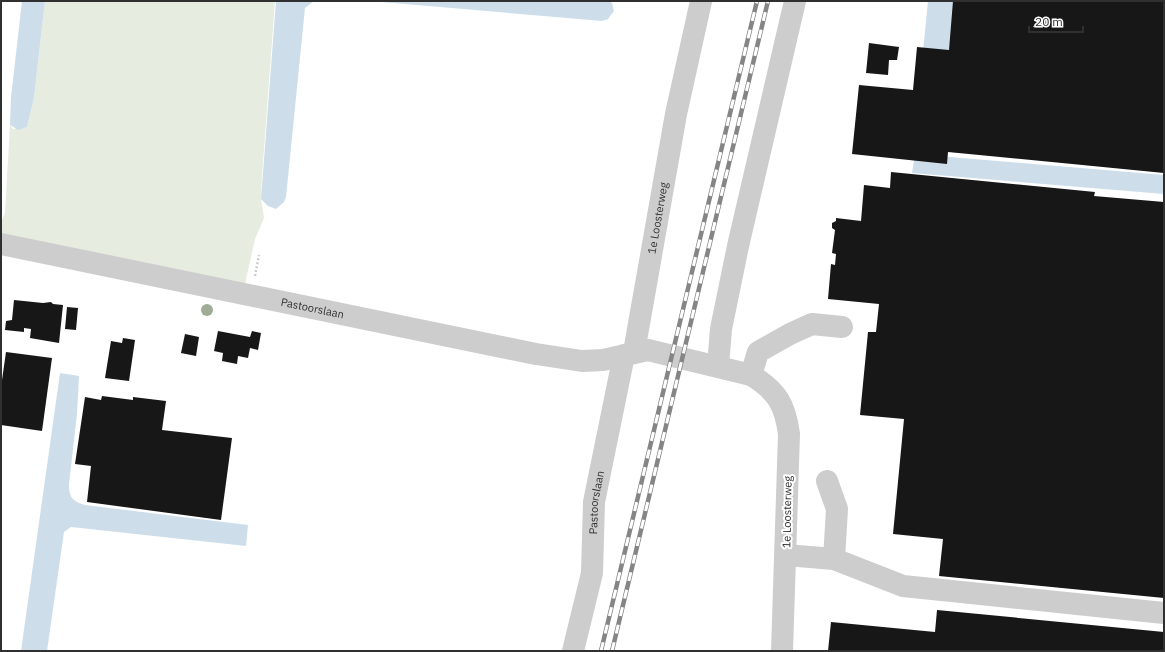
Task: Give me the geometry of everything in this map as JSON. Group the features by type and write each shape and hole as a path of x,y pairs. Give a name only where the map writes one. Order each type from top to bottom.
{"street":[{"name":"1e Loosterweg","path":"701,1 676,114 629,353 648,350 751,374 766,384 780,399 786,415 788,434 786,555 782,651"},
{"path":"718,366 721,329 736,254 795,1"},
{"name":"Pastoorslaan","path":"1,244 536,354 582,361 603,360 629,353 594,502 592,573 573,651"},
{"path":"751,374 758,352 790,334 812,324 842,327"},
{"path":"827,481 837,509 834,559"},
{"path":"786,555 834,559 903,586 1164,613"}],"shaded area":[{"path":"45,1 275,1 262,176 261,199 264,218 255,239 245,284 1,233 1,222 5,213 10,125 13,129 27,127 34,98"}],"water":[{"path":"22,1 45,1 34,98 27,127 18,130 10,125 11,97"},
{"path":"276,1 314,1 305,8 286,197 284,202 276,209 268,206 261,199"},
{"path":"370,1 609,1 612,3 614,11 608,19 602,21"},
{"path":"928,1 959,1 945,134 915,131"},
{"path":"915,154 1164,175 1164,194 912,173"},
{"path":"60,373 79,376 77,414 69,484 70,492 74,500 85,505 248,525 246,546 71,527 64,532 47,651 21,651"}],"building":[{"path":"953,1 1164,2 1164,173 948,152 947,164 852,154 859,85 913,90 917,47 949,50"},
{"path":"869,43 899,47 897,60 889,60 888,75 866,73"},
{"path":"891,172 1095,192 1094,196 1164,202 1164,598 939,576 943,539 893,534 904,419 860,415 868,332 876,332 879,304 828,299 831,264 835,265 836,254 832,253 835,230 832,228 832,223 836,221 836,218 861,221 864,185 890,188"},
{"path":"14,300 43,303 51,302 53,304 63,305 59,343 30,338 31,329 24,328 24,332 5,330 6,321 12,320"},
{"path":"67,307 78,308 76,330 65,329"},
{"path":"218,331 250,337 252,331 261,333 258,350 250,348 248,358 238,356 237,364 222,361 223,353 214,351"},
{"path":"185,334 199,337 196,356 181,353"},
{"path":"123,338 135,340 129,381 105,378 111,341 122,343"},
{"path":"6,352 52,358 42,431 1,425 1,387"},
{"path":"102,396 133,400 133,397 166,401 162,430 232,438 221,520 87,502 91,466 75,464 85,397 101,400"},
{"path":"937,610 1164,632 1164,651 828,651 831,622 935,632"}],"railway":[{"path":"601,651 757,1"},
{"path":"612,651 768,1"}]}
